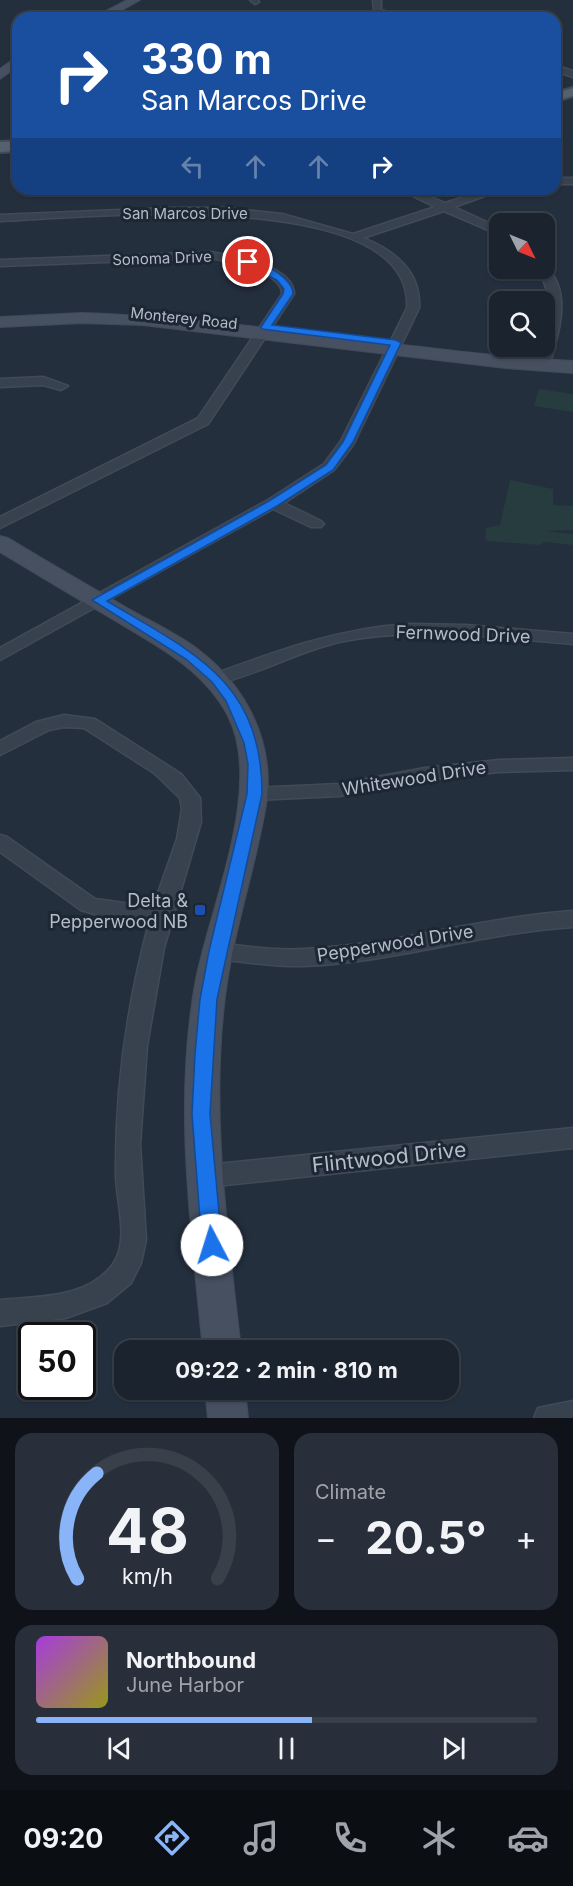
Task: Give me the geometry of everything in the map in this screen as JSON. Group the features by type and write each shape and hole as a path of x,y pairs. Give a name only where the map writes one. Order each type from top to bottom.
{"main road":[{"path":"111,12 135,0"},
{"path":"0,75 12,65"},
{"name":"Monterey Road","path":"0,315 128,312 524,365 544,363 573,367"},
{"name":"Monterey Road","path":"0,322 116,318 263,330"},
{"path":"0,543 191,656 217,680 233,700 251,743 255,764 255,794 217,951 209,999 204,1054 201,1114 221,1340"},
{"path":"226,1400 228,1418"}],"street":[{"path":"419,195 489,227"},
{"path":"354,237 481,195"},
{"name":"San Marcos Drive","path":"0,218 222,210 297,218 354,237 396,261 411,281 415,296 413,308 338,457 315,479 0,655"},
{"name":"Sonoma Drive","path":"0,263 210,255 237,259 280,278 288,289 288,294 211,413 195,427 0,523"},
{"path":"544,363 557,321 554,292 548,279"},
{"path":"0,382 43,381 61,386"},
{"path":"273,503 316,525"},
{"name":"Fernwood Drive","path":"217,680 326,640 357,633 424,629 573,639"},
{"path":"0,749 35,727 53,721 72,719 89,723 181,783 191,800 192,819 161,916 131,1078 128,1198 134,1240 131,1257 123,1274 106,1290 81,1302 0,1313"},
{"name":"Whitewood Drive","path":"255,794 339,790 425,774 499,766 573,764"},
{"path":"0,842 88,904 111,911 161,916"},
{"name":"Pepperwood Drive","path":"217,951 311,958 377,950 530,921 573,920"},
{"name":"Flintwood Drive","path":"206,1176 573,1138"},
{"path":"548,1418 573,1415"}],"green space":[{"path":"539,389 573,394 573,412 534,406"},
{"path":"510,480 553,489 553,505 573,506 573,530 547,531 573,534 573,545 488,541 485,538 486,528 500,525"}],"place":[{"name":"Delta & Pepperwood NB","path":"200,910"}],"route":[{"path":"212,1245 201,1114 204,1054 209,999 217,951 255,794 255,764 251,743 243,722 233,700 217,680 191,656 98,600 315,479 329,467 348,442 396,343 266,327 288,294 288,289 280,278 248,262"}]}
